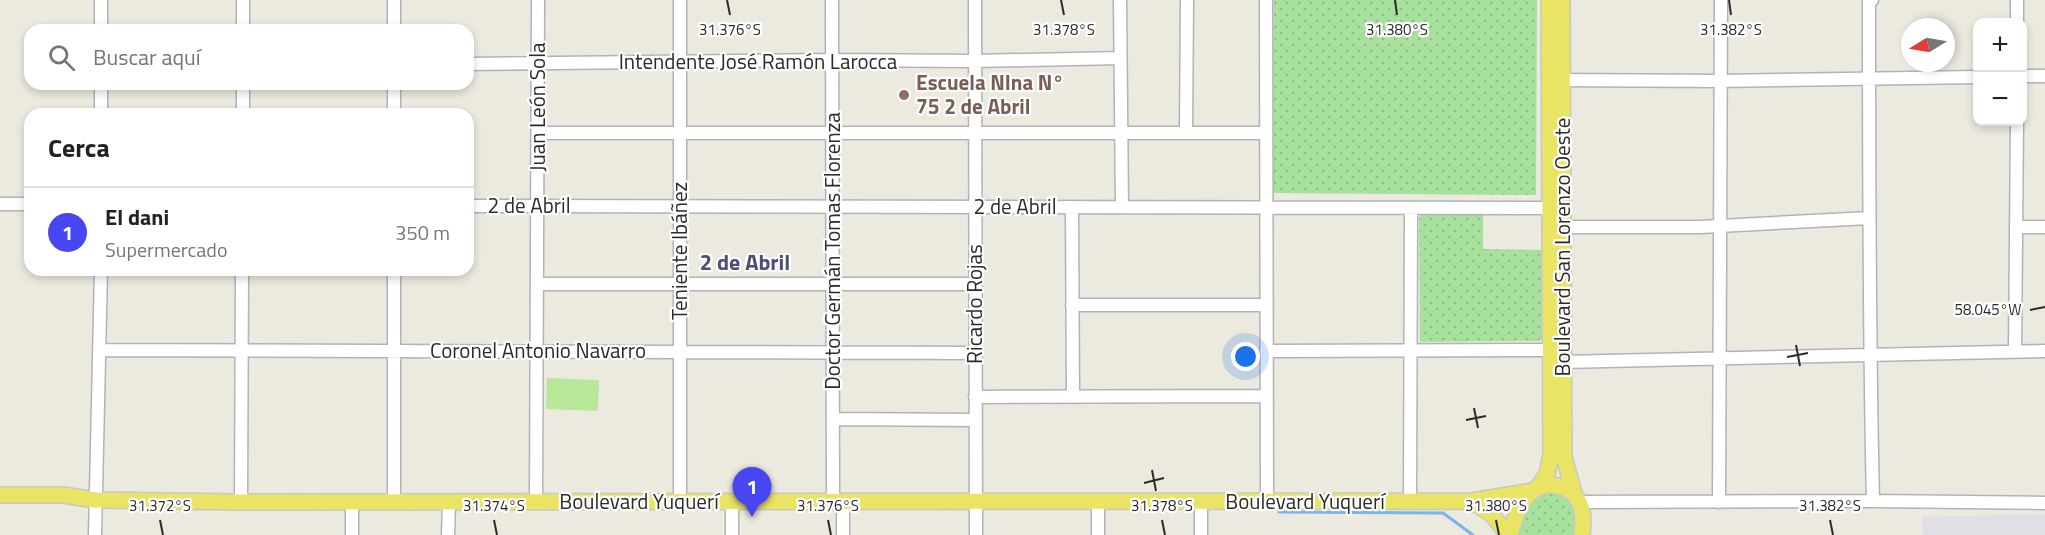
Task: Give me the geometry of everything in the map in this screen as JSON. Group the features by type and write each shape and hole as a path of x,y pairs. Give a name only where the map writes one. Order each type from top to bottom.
{"main road":[{"name":"Boulevard San Lorenzo Oeste","path":"1549,0 1556,80"},
{"name":"Boulevard San Lorenzo Oeste","path":"1562,0 1556,80 1556,208 1563,362 1564,457 1584,515 1582,535"},
{"name":"Boulevard San Lorenzo Oeste","path":"1510,535 1516,515 1547,474 1551,454 1551,350 1557,227"},
{"name":"Boulevard Yuquerí","path":"0,495 63,495 95,500 352,503 1471,501 1558,486 1577,498"},
{"name":"Boulevard Yuquerí","path":"0,504 60,505 95,500"},
{"path":"1471,501 1491,514 1510,535"}],"street":[{"path":"101,0 101,24"},
{"path":"243,0 243,24"},
{"path":"394,0 394,24"},
{"name":"Juan León Sola","path":"536,502 538,0"},
{"name":"Teniente Ibáñez","path":"680,0 680,502"},
{"name":"Doctor Germán Tomas Florenza","path":"832,0 833,419 838,502 843,535"},
{"name":"Ricardo Rojas","path":"975,0 976,535"},
{"path":"1120,0 1122,207"},
{"path":"1186,133 1187,0"},
{"path":"1266,0 1267,501"},
{"path":"1719,502 1721,0"},
{"path":"1870,0 1869,356 1873,501"},
{"path":"2017,0 2017,18"},
{"name":"Intendente José Ramón Larocca","path":"474,64 1120,58"},
{"path":"1556,80 1721,81 1973,76"},
{"path":"2027,76 2045,76"},
{"path":"101,90 101,108"},
{"path":"243,90 243,108"},
{"path":"394,90 394,108"},
{"path":"2015,352 2017,126"},
{"path":"538,133 1266,133"},
{"path":"0,204 24,204"},
{"name":"2 de Abril","path":"474,206 1556,208"},
{"path":"1072,207 1073,397"},
{"path":"1410,501 1411,208"},
{"path":"1557,227 1700,227 1869,218"},
{"path":"2016,227 2045,227"},
{"path":"95,535 101,276"},
{"path":"240,502 242,276"},
{"path":"394,276 394,502"},
{"path":"538,284 975,284"},
{"path":"1072,305 1266,305"},
{"name":"Coronel Antonio Navarro","path":"100,350 975,353"},
{"path":"1266,351 1551,350"},
{"path":"1563,362 2045,351"},
{"path":"975,398 1266,396"},
{"path":"833,419 976,420"},
{"path":"1577,498 1719,502 2045,502"},
{"path":"732,502 732,535"},
{"path":"1098,502 1098,535"},
{"path":"1201,502 1201,535"},
{"path":"352,503 352,535"},
{"path":"448,503 448,535"}],"shaded area":[{"path":"2045,514 2045,535 1923,535 1922,517"}],"green space":[{"path":"1274,0 1537,0 1536,195 1273,193"},
{"path":"1424,210 1483,211 1483,249 1543,250 1542,338 1539,341 1420,342 1419,218"},
{"path":"547,378 599,380 598,411 546,409"},
{"path":"1548,492 1564,495 1579,508 1578,535 1517,535 1532,499"}],"waterway":[{"path":"1279,512 1443,513 1473,535"}],"place":[{"name":"Escuela NIna N° 75 2 de Abril","path":"904,95"},
{"name":"El dani","path":"752,517"}],"district":[{"name":"2 de Abril","path":"745,262"}]}
